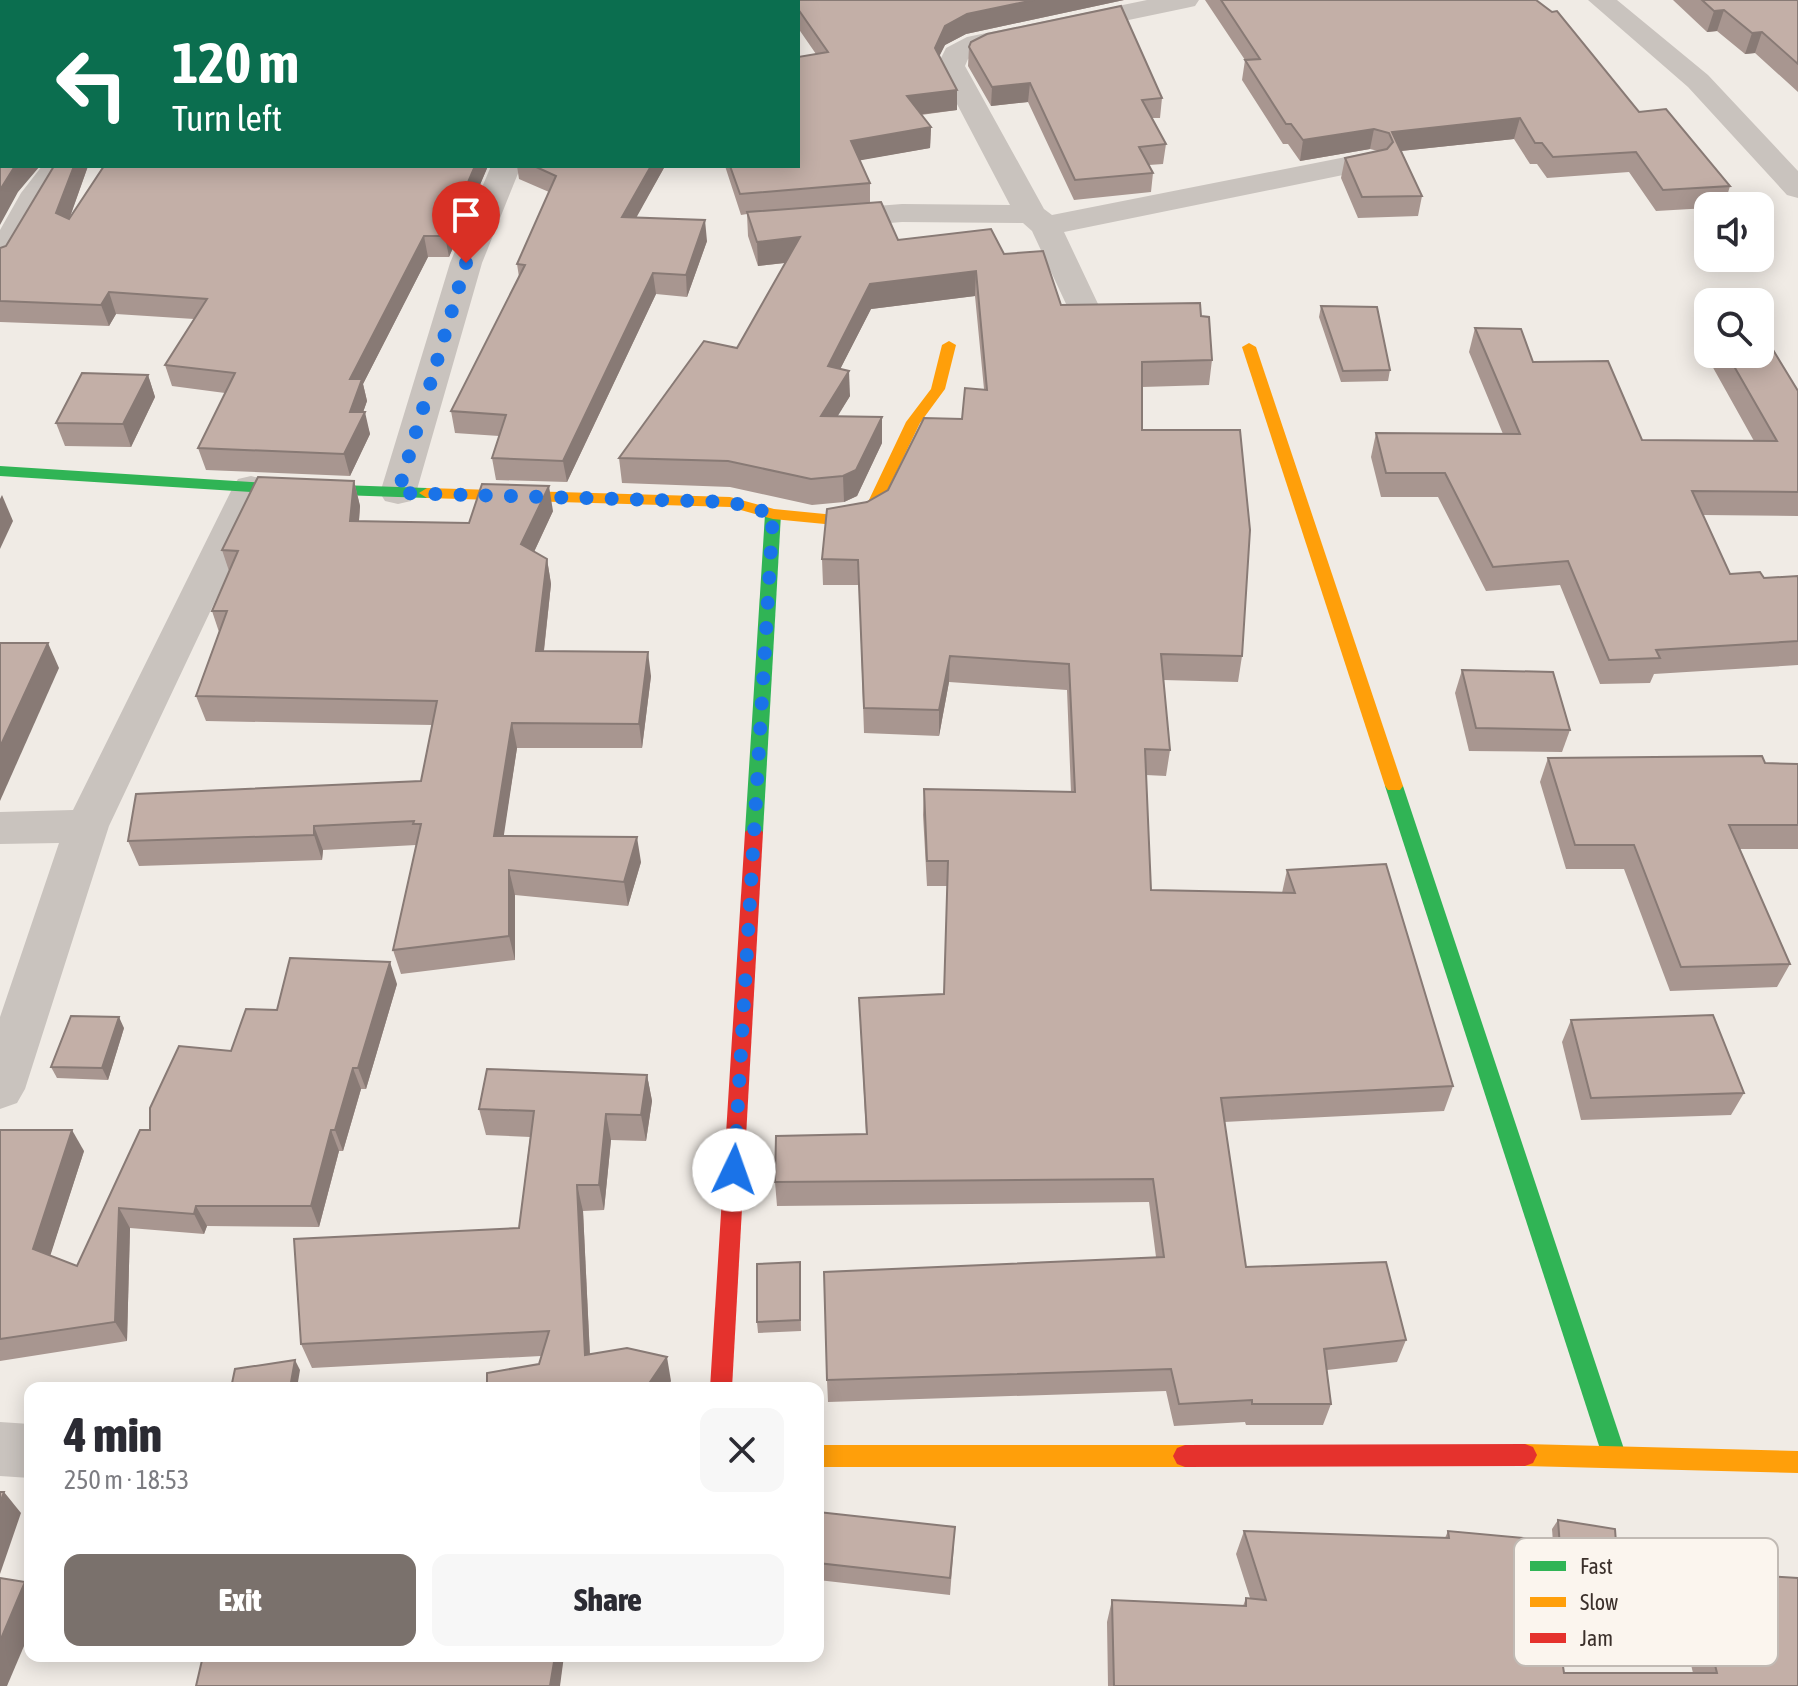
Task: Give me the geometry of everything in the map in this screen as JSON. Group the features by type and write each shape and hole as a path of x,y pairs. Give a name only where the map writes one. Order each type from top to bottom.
{"street":[{"path":"1083,306 951,66 956,54 977,43 1186,0"},
{"path":"1601,0 1698,81 1798,189"},
{"path":"797,221 902,213 1038,220 1371,161"},
{"path":"0,259 36,193 56,168"},
{"path":"398,493 466,263 505,168"},
{"path":"0,471 251,487 730,502 773,514 835,520 854,517 874,505 913,422 938,389 949,345"},
{"path":"1249,347 1614,1455"},
{"path":"0,1089 87,826 251,487"},
{"path":"721,1382 773,514"},
{"path":"0,828 87,826"},
{"path":"0,1449 24,1451"},
{"path":"824,1456 1614,1455 1798,1462"}],"building":[{"path":"800,0 1034,0 967,14 945,26 935,48 957,90 907,96 931,127 851,141 870,183 740,194 731,168 800,168 800,57 828,52 800,12"},
{"path":"1221,0 1536,0 1552,12 1557,11 1639,112 1666,109 1730,186 1663,190 1636,152 1553,157 1542,143 1535,143 1520,118 1392,132 1422,196 1362,197 1345,158 1387,149 1393,142 1389,133 1374,129 1303,140 1291,124 1286,124 1245,60 1260,59"},
{"path":"1702,0 1798,0 1798,64 1762,32 1752,33 1724,10 1714,11"},
{"path":"1121,6 1162,98 1142,100 1166,144 1139,147 1153,173 1075,180 1030,83 992,87 969,47 971,42 987,34"},
{"path":"0,168 14,168 0,190"},
{"path":"53,168 73,168 56,213 69,219 103,168 474,168 445,236 424,236 350,379 362,379 350,412 365,412 344,454 198,448 235,373 165,365 207,299 109,292 101,305 0,301 0,248 6,246"},
{"path":"538,168 650,168 622,217 705,220 686,275 653,273 563,461 492,458 506,415 451,411 525,265 517,264 556,176"},
{"path":"881,202 898,240 991,229 1004,254 1043,251 1061,305 1200,303 1201,316 1209,317 1212,360 1142,362 1142,430 1240,430 1250,530 1242,656 1161,654 1170,750 1145,749 1151,890 1295,893 1287,870 1386,864 1453,1086 1221,1098 1246,1267 1386,1262 1406,1340 1324,1349 1331,1404 1252,1404 1252,1400 1179,1404 1171,1369 827,1380 824,1272 1164,1257 1153,1179 775,1182 776,1136 867,1134 859,998 944,994 948,861 927,861 924,789 1075,792 1069,664 950,656 939,710 864,708 858,560 822,559 827,509 867,502 888,490 924,418 962,419 965,388 987,390 976,271 870,284 828,366 849,371 821,416 882,417 856,470 843,476 811,479 728,461 619,458 704,341 737,348 800,237 757,242 747,212"},
{"path":"1321,306 1377,307 1390,370 1343,371"},
{"path":"1475,328 1521,329 1533,362 1608,361 1642,440 1777,441 1735,368 1774,368 1774,352 1798,391 1798,492 1692,491 1730,574 1760,572 1764,578 1798,576 1798,641 1656,650 1660,658 1609,660 1568,561 1493,567 1445,473 1386,473 1376,433 1520,434"},
{"path":"82,373 148,375 123,424 56,423"},
{"path":"258,477 354,481 350,521 469,523 482,484 549,486 521,544 547,559 536,651 648,652 639,724 512,723 494,836 637,837 624,882 509,870 509,936 393,950 421,824 413,824 414,821 314,826 314,835 128,841 136,794 421,781 437,701 196,696 227,611 212,611 238,551 222,550"},
{"path":"0,643 48,643 0,747"},
{"path":"1462,670 1553,672 1570,730 1476,728"},
{"path":"1762,756 1765,763 1798,764 1798,825 1729,825 1790,964 1681,967 1634,845 1575,845 1548,758"},
{"path":"290,958 390,962 358,1068 353,1068 335,1130 331,1130 311,1206 196,1206 194,1214 119,1208 115,1322 0,1339 0,1130 72,1130 33,1249 77,1266 140,1130 150,1130 150,1108 179,1046 231,1051 246,1009 277,1010"},
{"path":"1713,1015 1744,1093 1591,1098 1571,1020"},
{"path":"71,1016 119,1017 102,1068 51,1067"},
{"path":"487,1069 647,1075 641,1115 606,1114 599,1185 577,1185 585,1355 627,1348 667,1357 650,1382 487,1382 487,1373 539,1364 549,1331 301,1344 294,1239 519,1228 534,1111 479,1109"},
{"path":"800,1262 800,1320 757,1322 757,1264"},
{"path":"295,1360 291,1382 232,1382 235,1369"},
{"path":"824,1513 955,1527 950,1578 824,1564"},
{"path":"1558,1520 1615,1529 1616,1538 1559,1538"},
{"path":"1244,1531 1449,1538 1448,1531 1523,1538 1514,1538 1514,1666 1563,1666 1564,1673 1717,1673 1715,1666 1778,1666 1778,1577 1798,1578 1798,1686 1114,1686 1112,1600 1246,1606 1246,1598 1266,1600"},
{"path":"0,1578 24,1582 24,1584 0,1641"},
{"path":"202,1662 554,1662 550,1686 196,1686"}],"traffic: fast":[{"path":"0,471 251,487 427,493"},
{"path":"754,832 773,514"},
{"path":"1394,786 1614,1455"}],"traffic: slow":[{"path":"427,493 730,502 773,514 835,520 854,517 874,505 913,422 938,389 949,345"},
{"path":"1249,347 1394,786"},
{"path":"1525,1455 1798,1462"},
{"path":"824,1456 1185,1456"}],"traffic: jam":[{"path":"721,1382 754,832"},
{"path":"1185,1456 1525,1455"}],"route":[{"path":"466,263 398,493 730,502 750,505 773,514 734,1170"}]}
